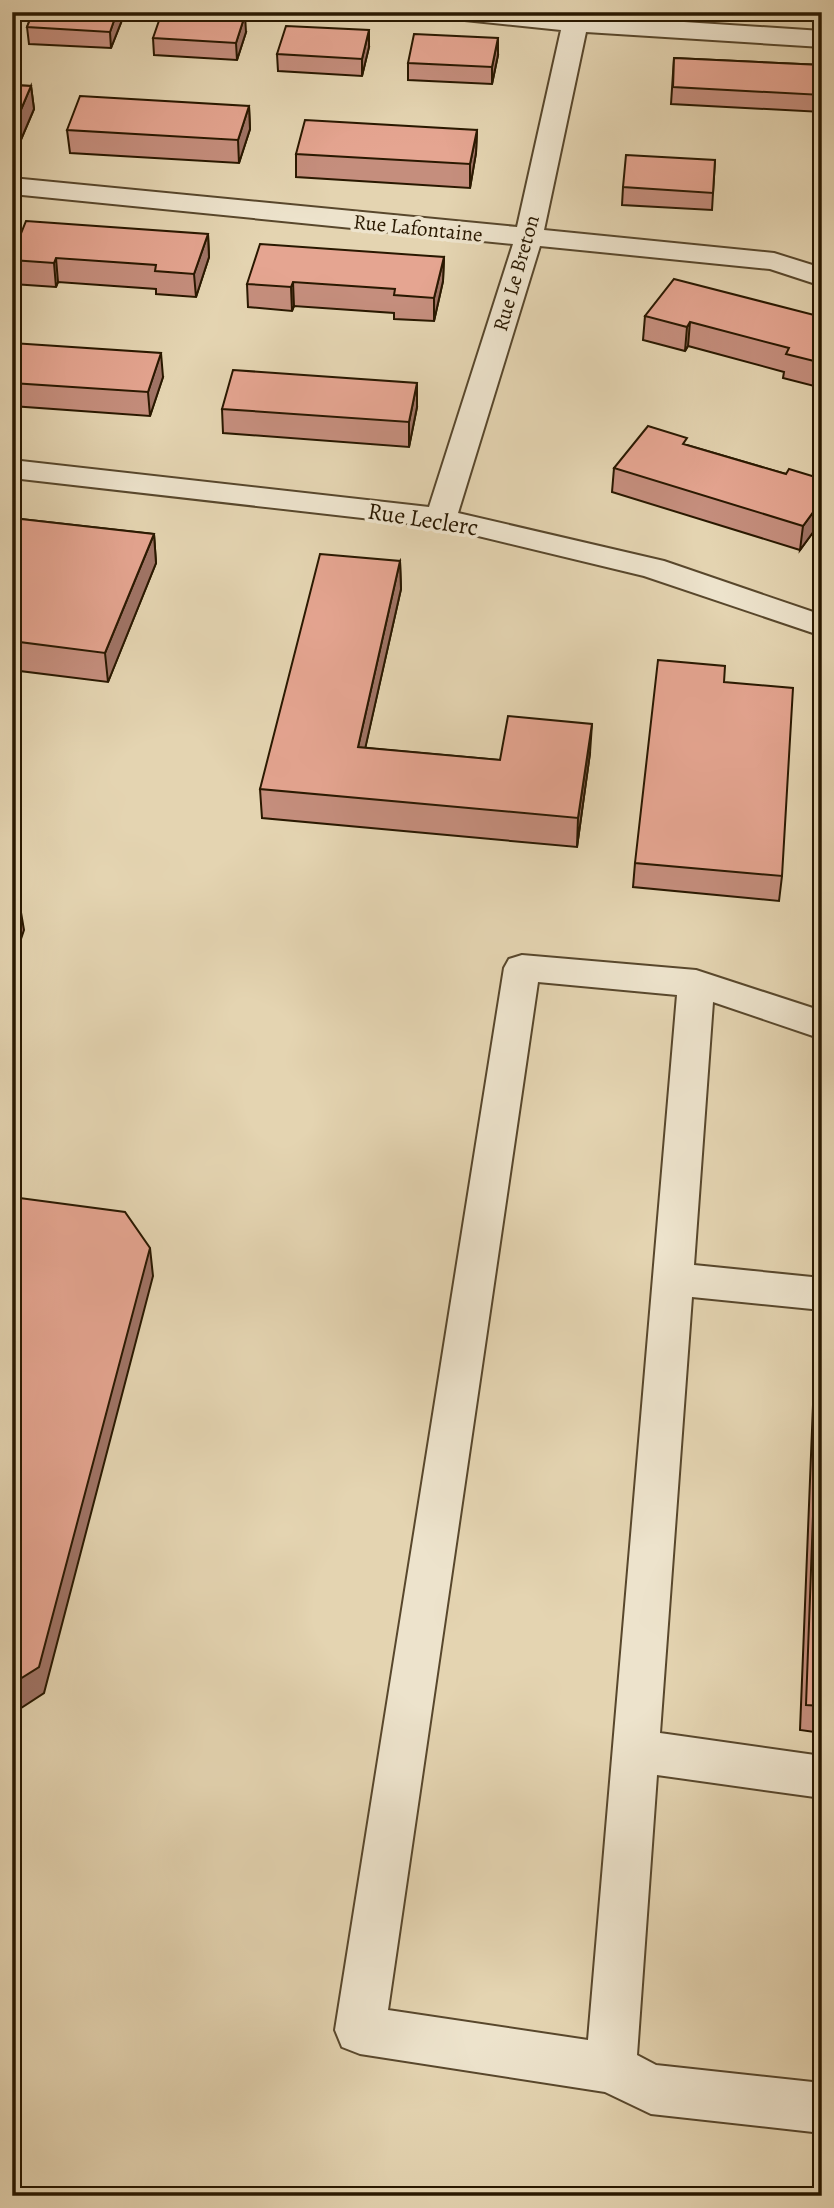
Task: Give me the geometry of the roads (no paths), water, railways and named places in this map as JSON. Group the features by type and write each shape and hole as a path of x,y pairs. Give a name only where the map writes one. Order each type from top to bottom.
{"street":[{"path":"455,12 575,24 822,39"},
{"name":"Rue Le Breton","path":"441,518 528,239 575,24"},
{"name":"Rue Lafontaine","path":"12,186 528,239 774,261 822,278"},
{"name":"Rue Leclerc","path":"12,469 441,518 653,568 822,626"},
{"path":"822,1025 696,983 523,968 360,2030 611,2067 651,2089 822,2108"},
{"path":"611,2067 696,983"},
{"path":"674,1279 822,1294"},
{"path":"636,1751 822,1777"}]}
